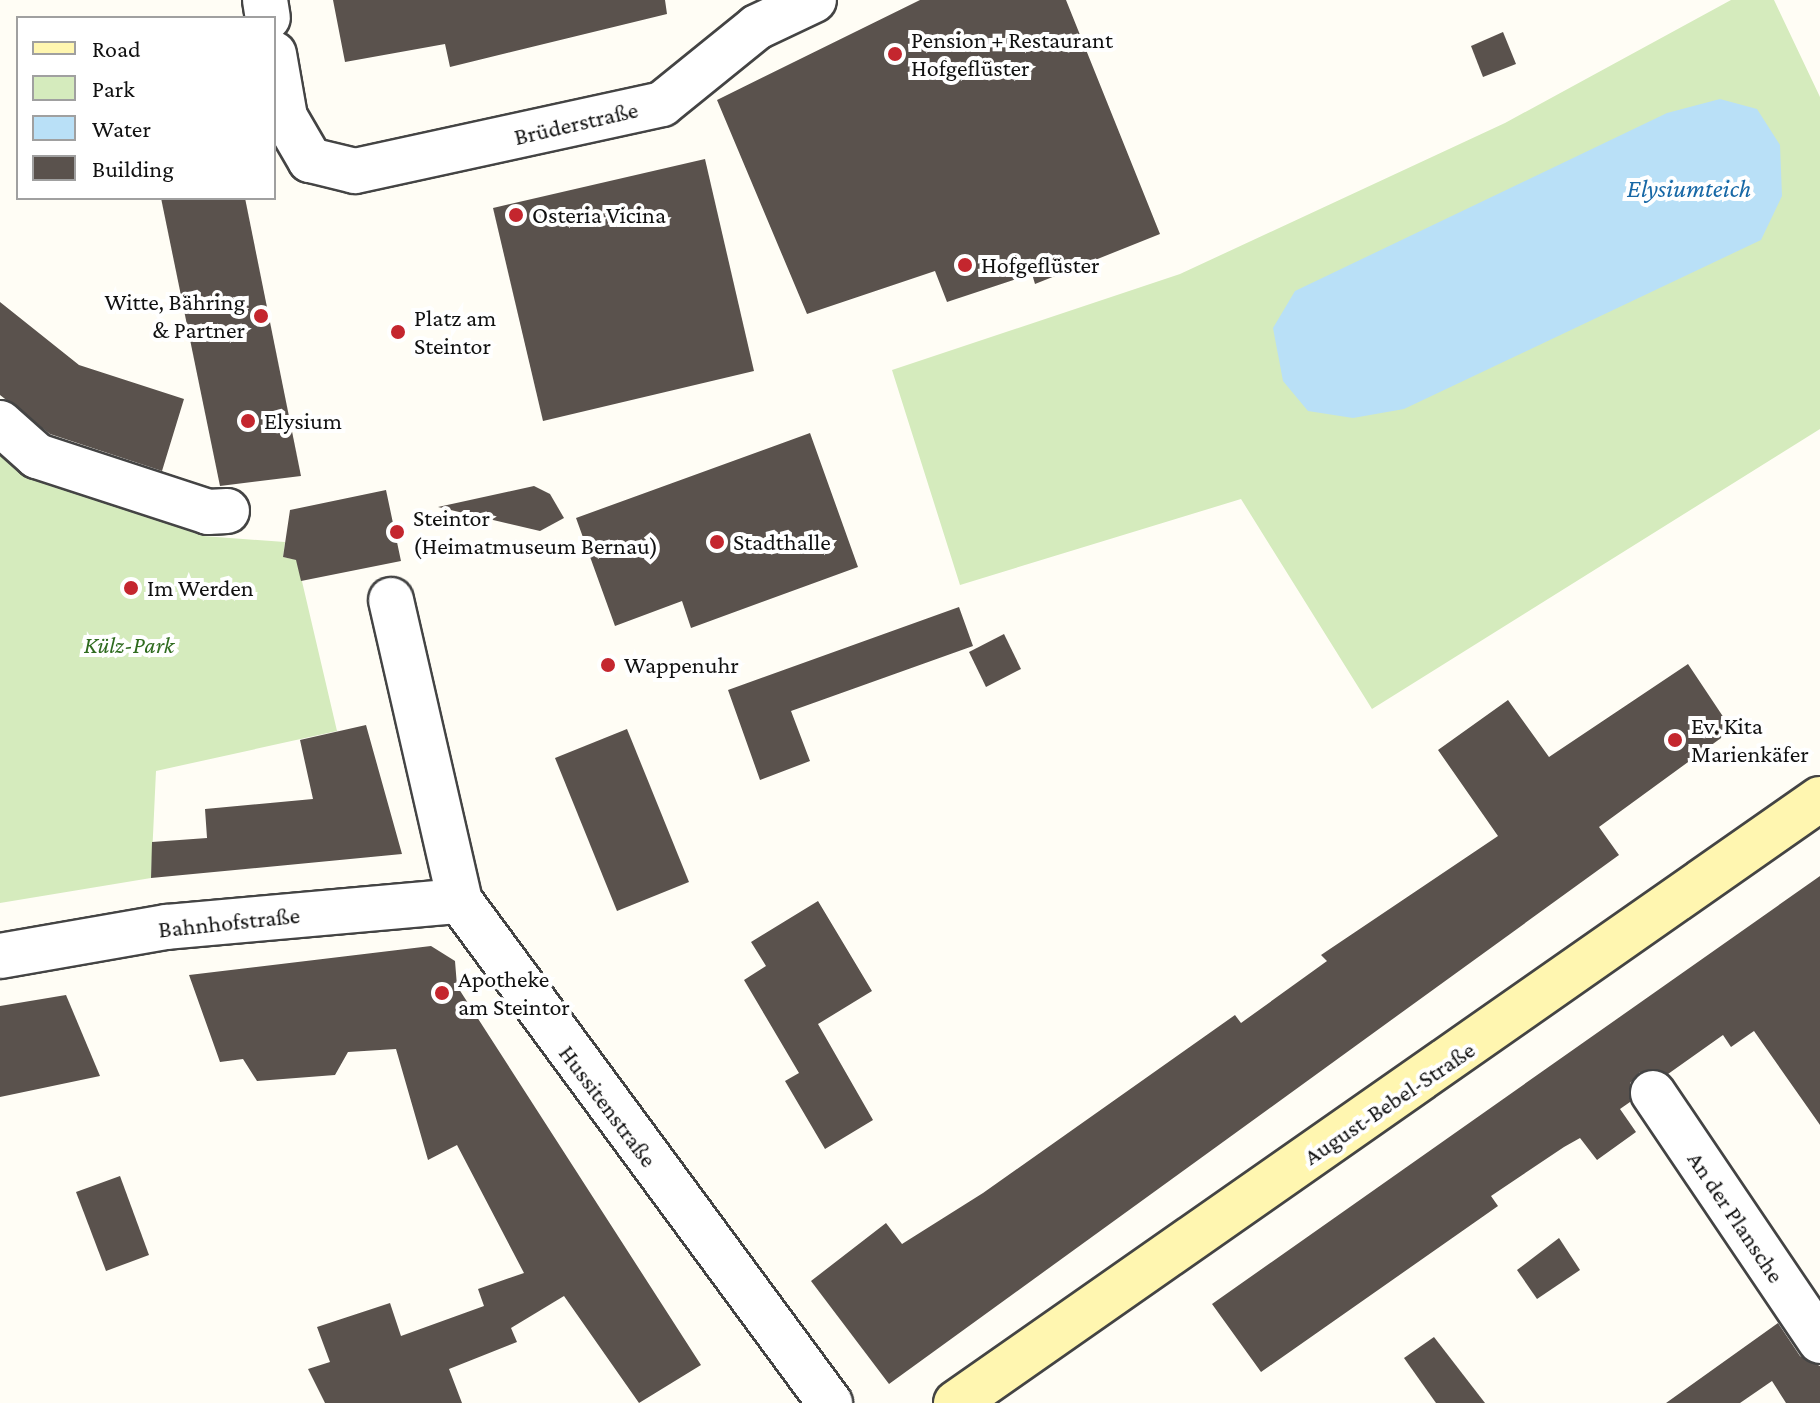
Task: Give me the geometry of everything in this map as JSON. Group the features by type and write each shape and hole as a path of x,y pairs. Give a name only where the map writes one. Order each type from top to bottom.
{"main road":[{"name":"August-Bebel-Straße","path":"956,1403 1820,799"}],"street":[{"name":"Brüderstraße","path":"276,65 285,117 310,160 355,171 662,104 757,27 814,0"},
{"path":"0,423 37,456 208,512 227,511"},
{"name":"Hussitenstraße","path":"391,600 460,901 830,1403"},
{"name":"Bahnhofstraße","path":"0,956 167,927 460,901"},
{"name":"An der Plansche","path":"1653,1093 1820,1341"}],"green space":[{"path":"1731,0 1774,0 1820,97 1820,429 1372,709 1241,499 960,585 892,370 1180,274 1505,123"},
{"name":"Külz-Park","path":"0,449 29,473 203,536 285,542 283,557 297,560 337,731 156,771 151,878 0,903"}],"water":[{"name":"Elysiumteich","path":"1720,99 1757,109 1780,145 1782,196 1761,240 1404,409 1353,418 1308,411 1283,381 1273,328 1295,291 1667,113"}],"building":[{"path":"333,0 665,0 667,14 450,67 445,44 345,62"},
{"path":"920,0 1066,0 1160,234 1035,284 1032,274 947,302 935,271 807,314 717,100"},
{"path":"1503,32 1516,64 1483,77 1471,46"},
{"path":"705,159 754,371 543,421 493,208"},
{"path":"161,200 245,200 301,476 220,486"},
{"path":"0,302 79,365 184,399 162,471 50,434 0,395"},
{"name":"Stadthalle","path":"810,433 858,567 691,628 682,601 615,626 576,518"},
{"path":"534,486 550,494 564,518 540,531 438,507"},
{"path":"386,490 401,561 301,581 296,560 283,557 290,510"},
{"path":"959,607 973,646 791,711 810,761 760,780 728,690"},
{"path":"1004,634 1021,669 986,687 969,652"},
{"path":"1688,664 1732,730 1599,827 1619,855 889,1384 811,1281 886,1223 902,1244 983,1193 1235,1015 1241,1023 1327,961 1321,955 1498,836 1438,750 1508,700 1549,757"},
{"path":"366,725 402,854 151,878 152,842 207,838 205,809 313,799 300,740"},
{"path":"627,729 689,882 617,911 555,758"},
{"path":"1820,876 1820,1125 1754,1031 1731,1047 1723,1035 1668,1074 1640,1072 1630,1083 1630,1102 1620,1109 1636,1132 1597,1160 1580,1138 1564,1147 1491,1196 1498,1206 1261,1372 1212,1304"},
{"path":"818,901 872,991 818,1024 873,1120 825,1149 785,1081 799,1073 744,980 766,966 751,942"},
{"path":"431,946 455,961 457,986 701,1365 639,1403 564,1296 511,1328 517,1342 449,1369 462,1403 325,1403 308,1369 330,1362 317,1327 390,1303 401,1336 484,1306 478,1289 524,1273 457,1145 428,1160 396,1049 348,1052 335,1075 257,1081 243,1059 220,1062 189,975"},
{"path":"66,995 100,1076 0,1097 0,1006"},
{"path":"120,1176 149,1255 106,1271 76,1192"},
{"path":"1559,1238 1580,1270 1537,1299 1517,1270"},
{"path":"1778,1323 1800,1356 1820,1366 1820,1403 1786,1403 1772,1381 1740,1403 1666,1403"},
{"path":"1434,1337 1485,1403 1436,1403 1404,1358"}],"place":[{"name":"Pension + Restaurant Hofgeflüster","path":"895,54"},
{"name":"Osteria Vicina","path":"516,215"},
{"name":"Hofgeflüster","path":"965,265"},
{"name":"Witte, Bähring & Partner","path":"261,316"},
{"name":"Platz am Steintor","path":"398,332"},
{"name":"Elysium","path":"248,421"},
{"name":"Steintor (Heimatmuseum Bernau)","path":"397,532"},
{"name":"Stadthalle","path":"717,542"},
{"name":"Im Werden","path":"131,588"},
{"name":"Wappenuhr","path":"608,665"},
{"name":"Ev. Kita Marienkäfer","path":"1675,740"},
{"name":"Apotheke am Steintor","path":"442,993"}]}
